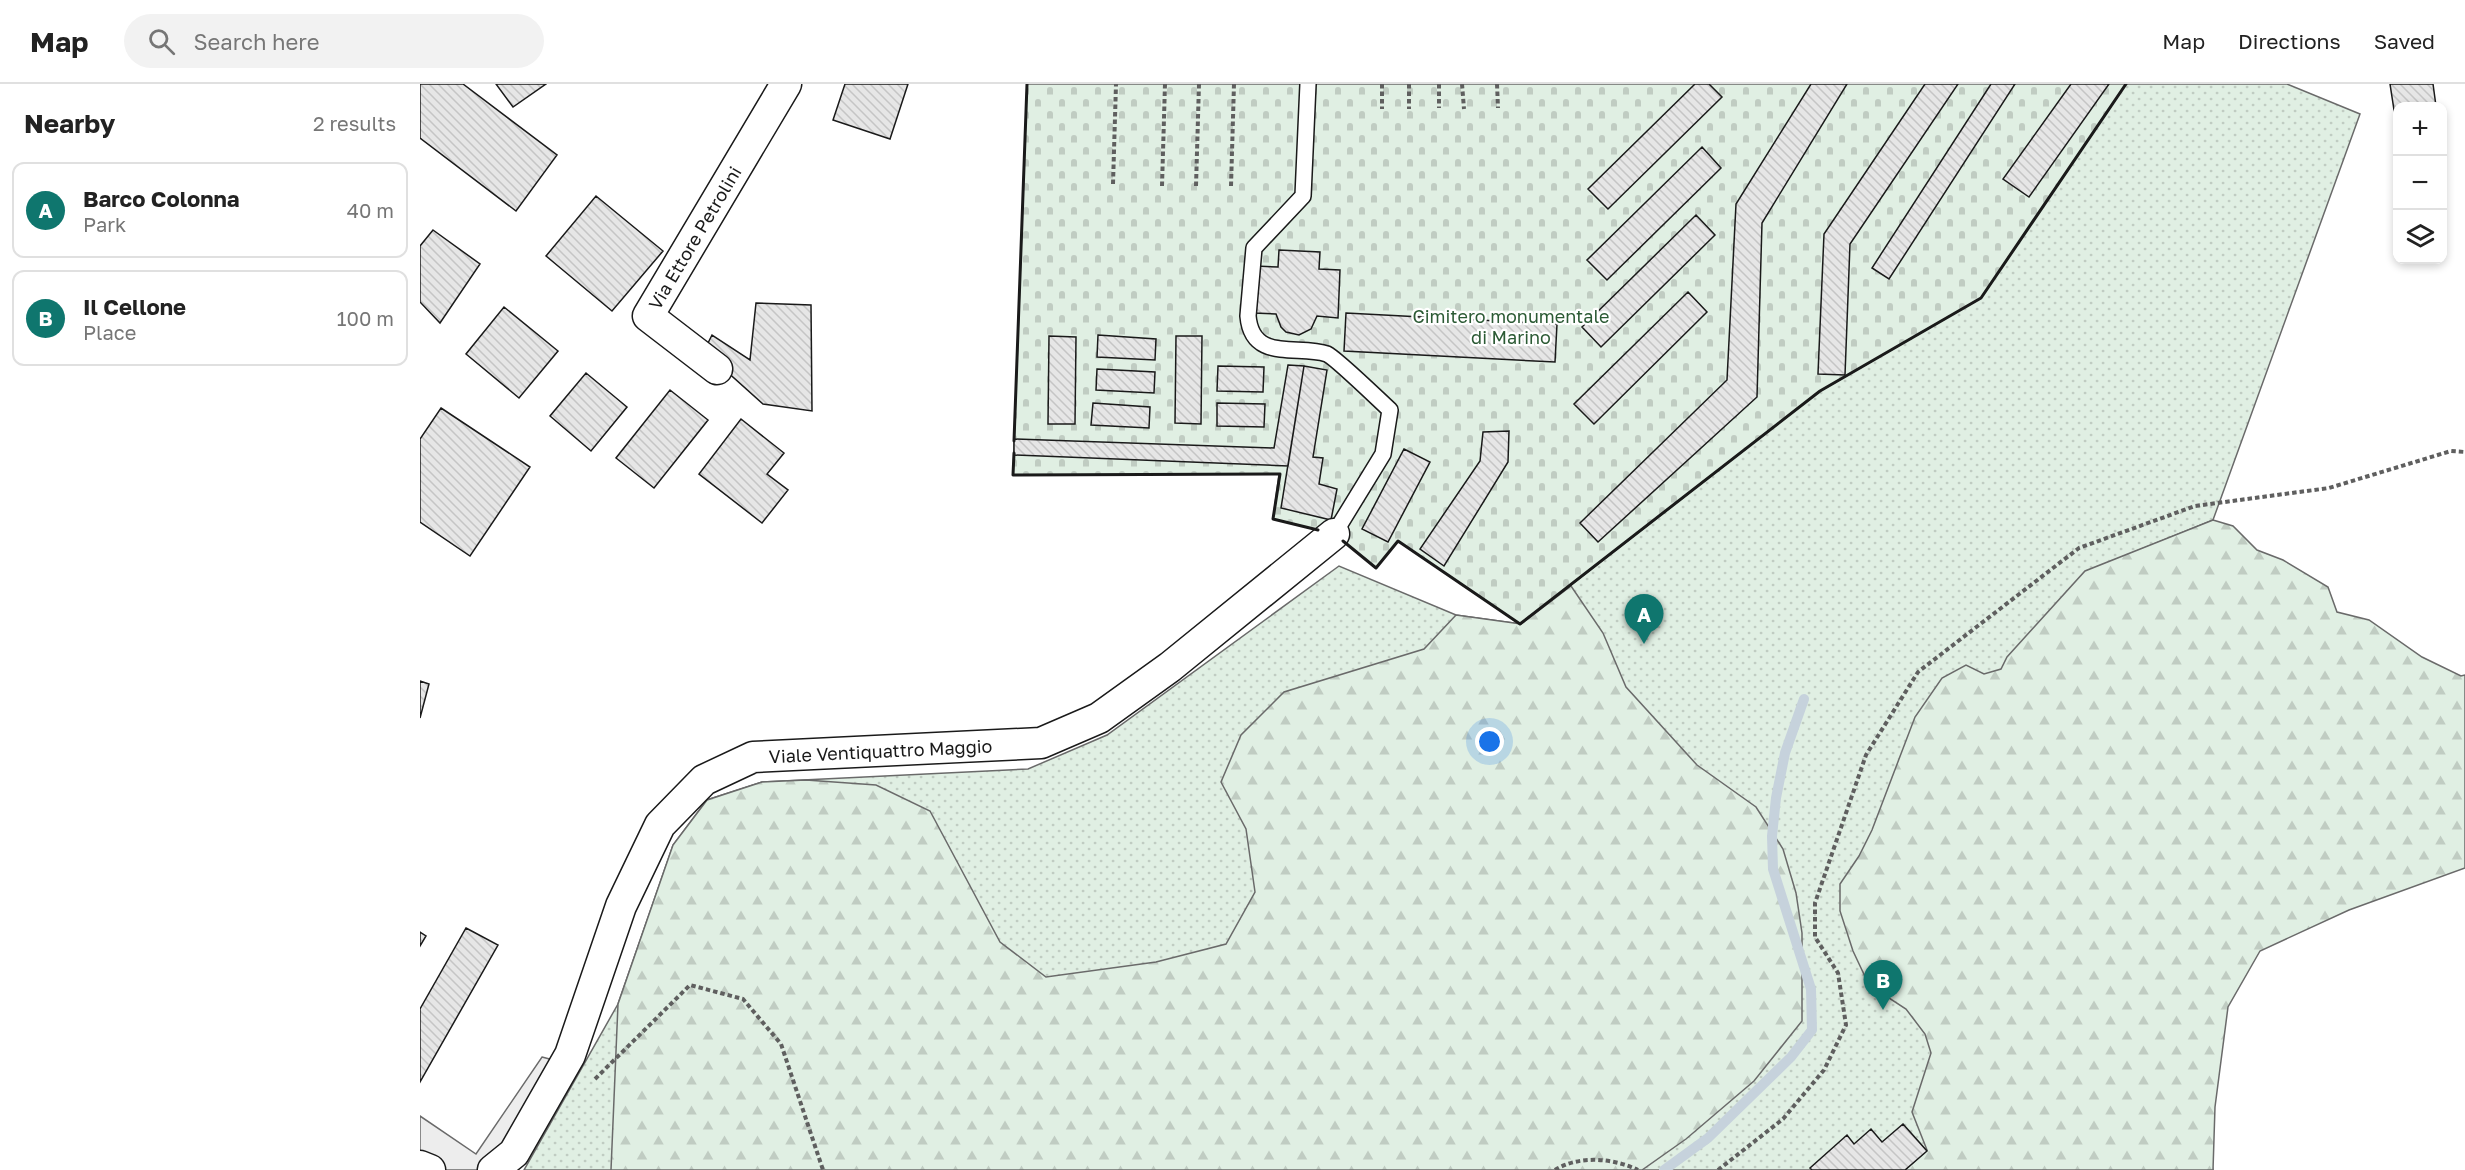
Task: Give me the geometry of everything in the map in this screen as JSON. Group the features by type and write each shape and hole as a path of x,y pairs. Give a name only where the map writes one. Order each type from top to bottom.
{"street":[{"name":"Via Ettore Petrolini","path":"717,369 648,316 786,84"},
{"name":"Viale Ventiquattro Maggio","path":"493,1170 514,1153 570,1055 621,906 660,825 704,780 753,757 1041,743 1099,718 1170,668 1334,534"},
{"path":"420,1166 430,1170"}],"lane":[{"path":"1308,84 1303,196 1254,248 1248,316 1249,326 1261,341 1277,351 1327,354 1390,410 1383,454 1334,534"}],"path":[{"path":"1113,184 1116,84"},
{"path":"1161,186 1165,84"},
{"path":"1196,186 1199,84"},
{"path":"1231,186 1234,84"},
{"path":"1382,84 1382,109"},
{"path":"1409,84 1409,109"},
{"path":"1439,84 1439,108"},
{"path":"1462,84 1464,109"},
{"path":"1497,84 1498,108"},
{"path":"1718,1170 1783,1119 1824,1070 1846,1025 1838,973 1815,937 1815,903 1866,755 1918,672 2079,548 2194,506 2328,488 2451,450 2465,452"},
{"path":"551,1088 592,1082 690,985 743,999 781,1044 823,1170"},
{"path":"1555,1170 1568,1162 1606,1160 1637,1169"}],"green space":[{"name":"Cimitero monumentale di Marino","path":"1027,84 2126,84 1981,298 1820,391 1520,624 1398,541 1376,568 1334,534 1273,519 1279,474 1013,475"},
{"path":"2126,84 2287,84 2360,114 2213,520 2085,572 2213,1170 524,1170 618,1004 673,845 707,800 762,782 1028,769 1107,735 1339,566 1456,615 1521,624 1820,391 1981,298"},
{"path":"2213,520 2233,526 2257,550 2283,560 2328,587 2337,612 2369,620 2422,657 2461,676 2465,675 2465,868 2349,910 2260,951 2228,1007 2215,1107 2213,1170 1905,1170 1927,1150 1912,1112 1931,1053 1925,1034 1906,1009 1869,985 1853,951 1840,911 1840,884 1859,856 1872,830 1915,717 1942,678 1966,665 1984,674 2001,669 2007,657 2085,571"},
{"path":"1571,586 1603,633 1626,687 1697,765 1756,807 1783,849 1796,893 1802,933 1802,1021 1754,1081 1686,1139 1642,1170 611,1170 618,1004 673,845 707,800 762,782 806,780 876,785 930,811 1000,942 1046,977 1156,962 1226,944 1255,892 1246,829 1221,782 1241,735 1284,692 1424,649 1456,615 1521,624"}],"shaded area":[{"path":"542,1057 576,1066 513,1170 420,1170 420,1116 476,1154"}],"building":[{"path":"420,84 463,84 557,155 516,211 420,138"},
{"path":"496,84 546,84 513,107"},
{"path":"845,84 908,84 890,139 833,120"},
{"path":"1695,84 1709,84 1722,97 1608,209 1588,189"},
{"path":"1811,84 1847,84 1762,223 1757,397 1598,542 1580,523 1727,380 1736,204"},
{"path":"1925,84 1958,84 1850,244 1845,375 1818,374 1824,234"},
{"path":"1991,84 2015,84 1889,279 1872,268"},
{"path":"2071,84 2109,84 2029,197 2003,179"},
{"path":"2390,84 2433,84 2435,102 2393,104"},
{"path":"1702,147 1721,168 1607,280 1587,260"},
{"path":"596,196 663,251 612,311 546,256"},
{"path":"1696,215 1715,235 1601,347 1582,327"},
{"path":"433,230 480,264 440,323 420,302 420,246"},
{"path":"1279,250 1320,252 1319,269 1340,270 1338,318 1317,316 1311,329 1299,335 1286,332 1281,327 1276,314 1254,313 1256,266 1278,267"},
{"path":"1688,292 1707,312 1594,424 1574,404"},
{"path":"756,303 811,305 812,411 763,404 704,351 712,335 750,360"},
{"path":"504,307 558,351 519,398 466,354"},
{"path":"1346,313 1557,324 1555,362 1344,351"},
{"path":"1098,335 1156,339 1155,360 1097,357"},
{"path":"1049,336 1076,337 1075,424 1048,424"},
{"path":"1176,336 1202,336 1201,424 1175,423"},
{"path":"1288,365 1304,366 1288,466 1014,455 1014,439 1274,448"},
{"path":"1218,366 1264,367 1263,392 1217,391"},
{"path":"1304,366 1327,370 1313,457 1323,458 1319,484 1337,489 1331,520 1281,508"},
{"path":"1097,369 1155,372 1154,393 1096,390"},
{"path":"586,373 627,407 591,451 550,416"},
{"path":"670,390 708,420 654,488 616,458"},
{"path":"1093,403 1150,407 1149,428 1091,425"},
{"path":"1217,403 1265,404 1264,427 1217,426"},
{"path":"441,408 530,467 470,556 420,522 420,439"},
{"path":"741,419 784,453 767,474 788,490 762,523 699,474"},
{"path":"1509,431 1508,462 1444,566 1420,549 1480,461 1483,432"},
{"path":"1404,449 1430,462 1388,542 1362,529"},
{"path":"420,681 429,684 420,718"},
{"path":"466,928 498,945 420,1082 420,1009"},
{"path":"420,932 426,936 420,946"},
{"path":"1903,1124 1927,1151 1905,1170 1812,1170 1810,1168 1847,1135 1854,1144 1871,1129 1882,1142"}],"waterway":[{"path":"1664,1170 1708,1138 1791,1057 1812,1030 1811,989 1773,869 1772,836 1776,798 1785,753 1804,699"}],"wall":[{"path":"1014,441 1027,84"},
{"path":"1343,541 1376,568 1398,541 1520,624 1820,391 1981,298 2126,84"},
{"path":"1014,453 1013,475 1280,474 1273,519 1318,530"}],"place":[{"name":"Barco Colonna","path":"1644,644"},
{"name":"Il Cellone","path":"1883,1010"}]}
